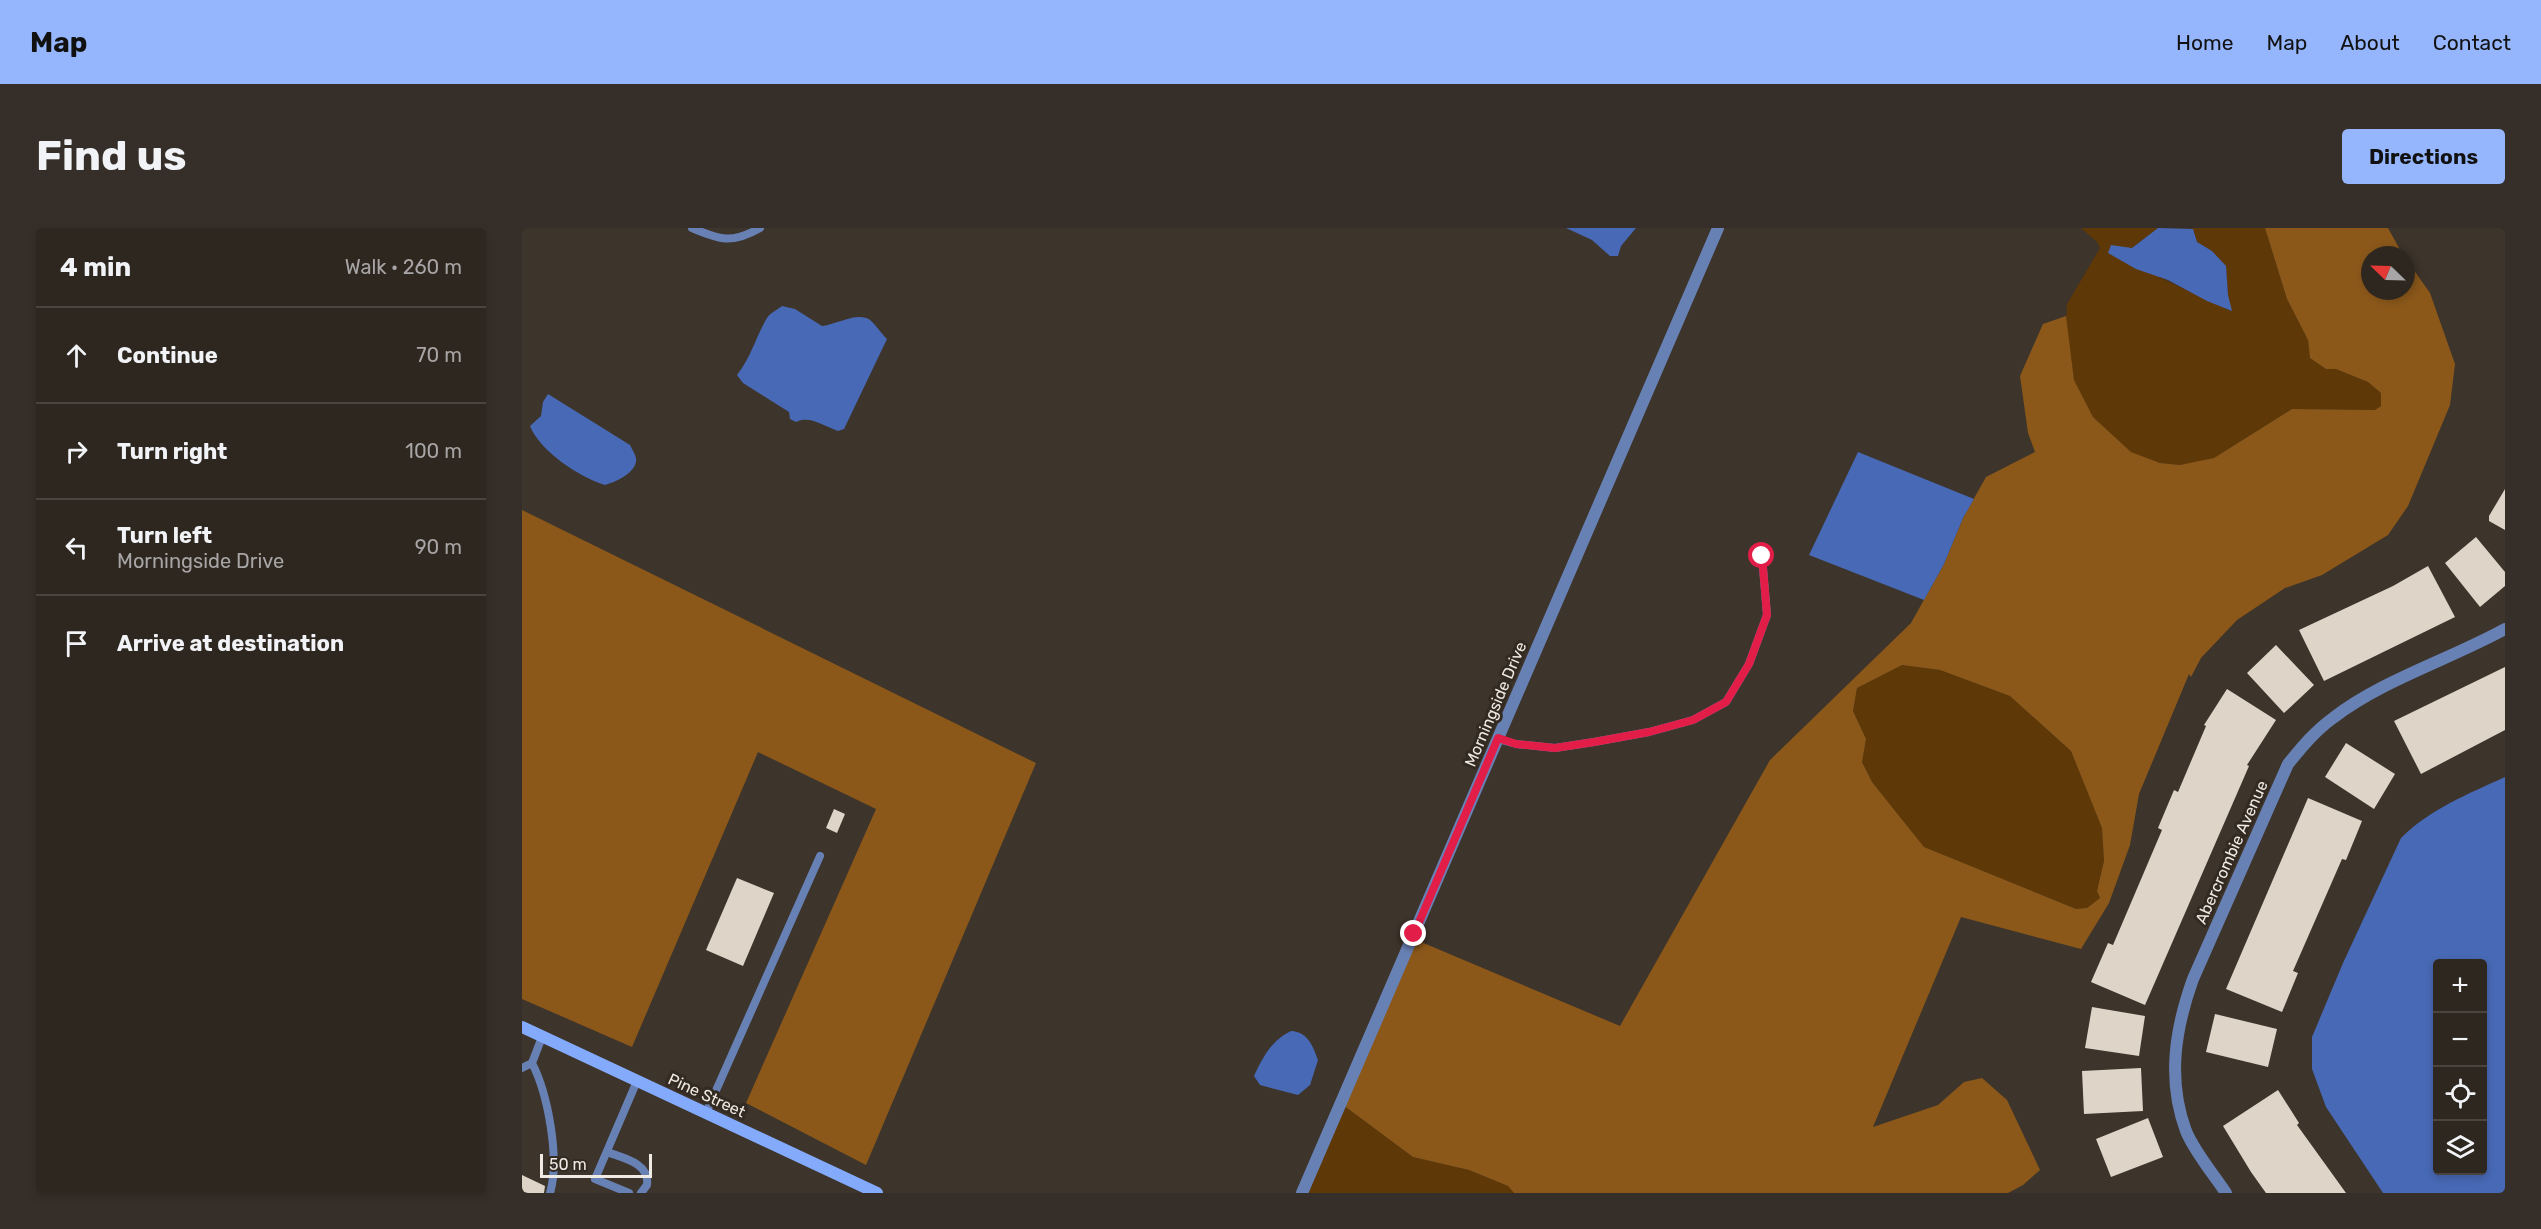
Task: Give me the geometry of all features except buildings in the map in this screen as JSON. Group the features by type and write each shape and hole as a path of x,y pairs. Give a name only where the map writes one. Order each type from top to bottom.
{"main road":[{"name":"Pine Street","path":"522,1027 878,1193"}],"street":[{"name":"Morningside Drive","path":"1302,1193 1718,228"},
{"name":"Abercrombie Avenue","path":"2226,1193 2187,1133 2175,1089 2175,1048 2181,1012 2193,979 2288,764 2308,739 2333,717 2358,702 2505,629"}],"lane":[{"path":"692,228 718,239 737,238 760,228"},
{"path":"1498,738 1516,744 1555,748 1649,732 1693,720 1726,702 1749,664 1767,615 1762,556"},
{"path":"706,1113 820,856"},
{"path":"522,1068 532,1063 542,1037"},
{"path":"532,1063 538,1075 548,1120 555,1172 550,1193"},
{"path":"629,1193 595,1179 637,1081"},
{"path":"607,1152 641,1167 646,1172 647,1185 641,1193"}],"shaded area":[{"path":"2081,228 2158,228 2132,248 2155,275 2231,311 2226,266 2212,251 2197,242 2193,229 2190,228 2265,228 2287,299 2308,340 2310,358 2326,369 2336,369 2368,382 2381,393 2381,406 2375,410 2292,409 2214,458 2198,462 2180,465 2160,463 2131,452 2093,417 2074,380 2066,321 2067,304 2100,248 2097,242"},
{"path":"2265,228 2388,228 2398,246 2361,246 2361,300 2415,300 2415,272 2430,293 2455,364 2450,405 2408,506 2388,535 2322,575 2285,588 2237,620 2201,658 2191,677 2189,674 2139,794 2130,845 2109,903 2081,949 1961,917 1873,1127 1938,1105 1964,1082 1982,1078 2007,1100 2040,1170 2023,1185 2008,1193 1514,1193 1508,1186 1469,1170 1413,1157 1343,1105 1414,939 1620,1026 1770,760 1911,623 1944,564 1963,518 1986,477 2035,452 2028,433 2020,376 2043,324 2066,316 2074,380 2093,417 2131,452 2160,463 2180,465 2214,458 2292,409 2375,410 2381,406 2381,393 2368,382 2336,369 2326,369 2310,358 2308,340 2287,299","holes":["1902,665 1940,670 2010,696 2071,751 2102,828 2104,861 2097,891 2100,898 2087,908 2076,909 1924,847 1872,782 1862,762 1866,739 1853,711 1857,688"]},
{"path":"522,510 1036,763 866,1165 746,1103 876,809 758,752 632,1047 522,999"},
{"path":"1902,665 1940,670 2010,696 2071,751 2102,828 2104,861 2097,891 2100,898 2087,908 2076,909 1924,847 1872,782 1862,761 1866,739 1853,711 1857,688"},
{"path":"1343,1105 1413,1157 1469,1170 1508,1186 1514,1193 1306,1193"}],"water":[{"path":"1566,228 1636,228 1621,246 1618,256 1610,256 1592,240"},
{"path":"2158,228 2193,229 2197,242 2212,251 2226,266 2228,295 2232,311 2207,301 2168,280 2136,269 2108,253 2111,245 2132,248"},
{"path":"782,306 795,309 822,326 853,318 865,318 870,320 887,339 844,429 838,431 812,421 796,422 790,419 789,412 743,383 737,375 767,318"},
{"path":"548,394 630,445 636,458 634,468 620,479 605,485 584,476 551,454 542,445 530,426 541,416 543,402"},
{"path":"1858,452 1974,499 1963,518 1944,564 1924,600 1809,555"},
{"path":"2505,777 2505,1193 2383,1193 2326,1107 2312,1069 2312,1037 2343,963 2401,838 2437,810"},
{"path":"1291,1031 1306,1037 1318,1060 1310,1085 1298,1095 1260,1085 1254,1076 1264,1056 1273,1045"}],"route":[{"path":"1414,934 1498,738 1516,744 1555,748 1594,742 1649,732 1693,720 1726,702 1749,664 1767,615 1762,556"}]}
